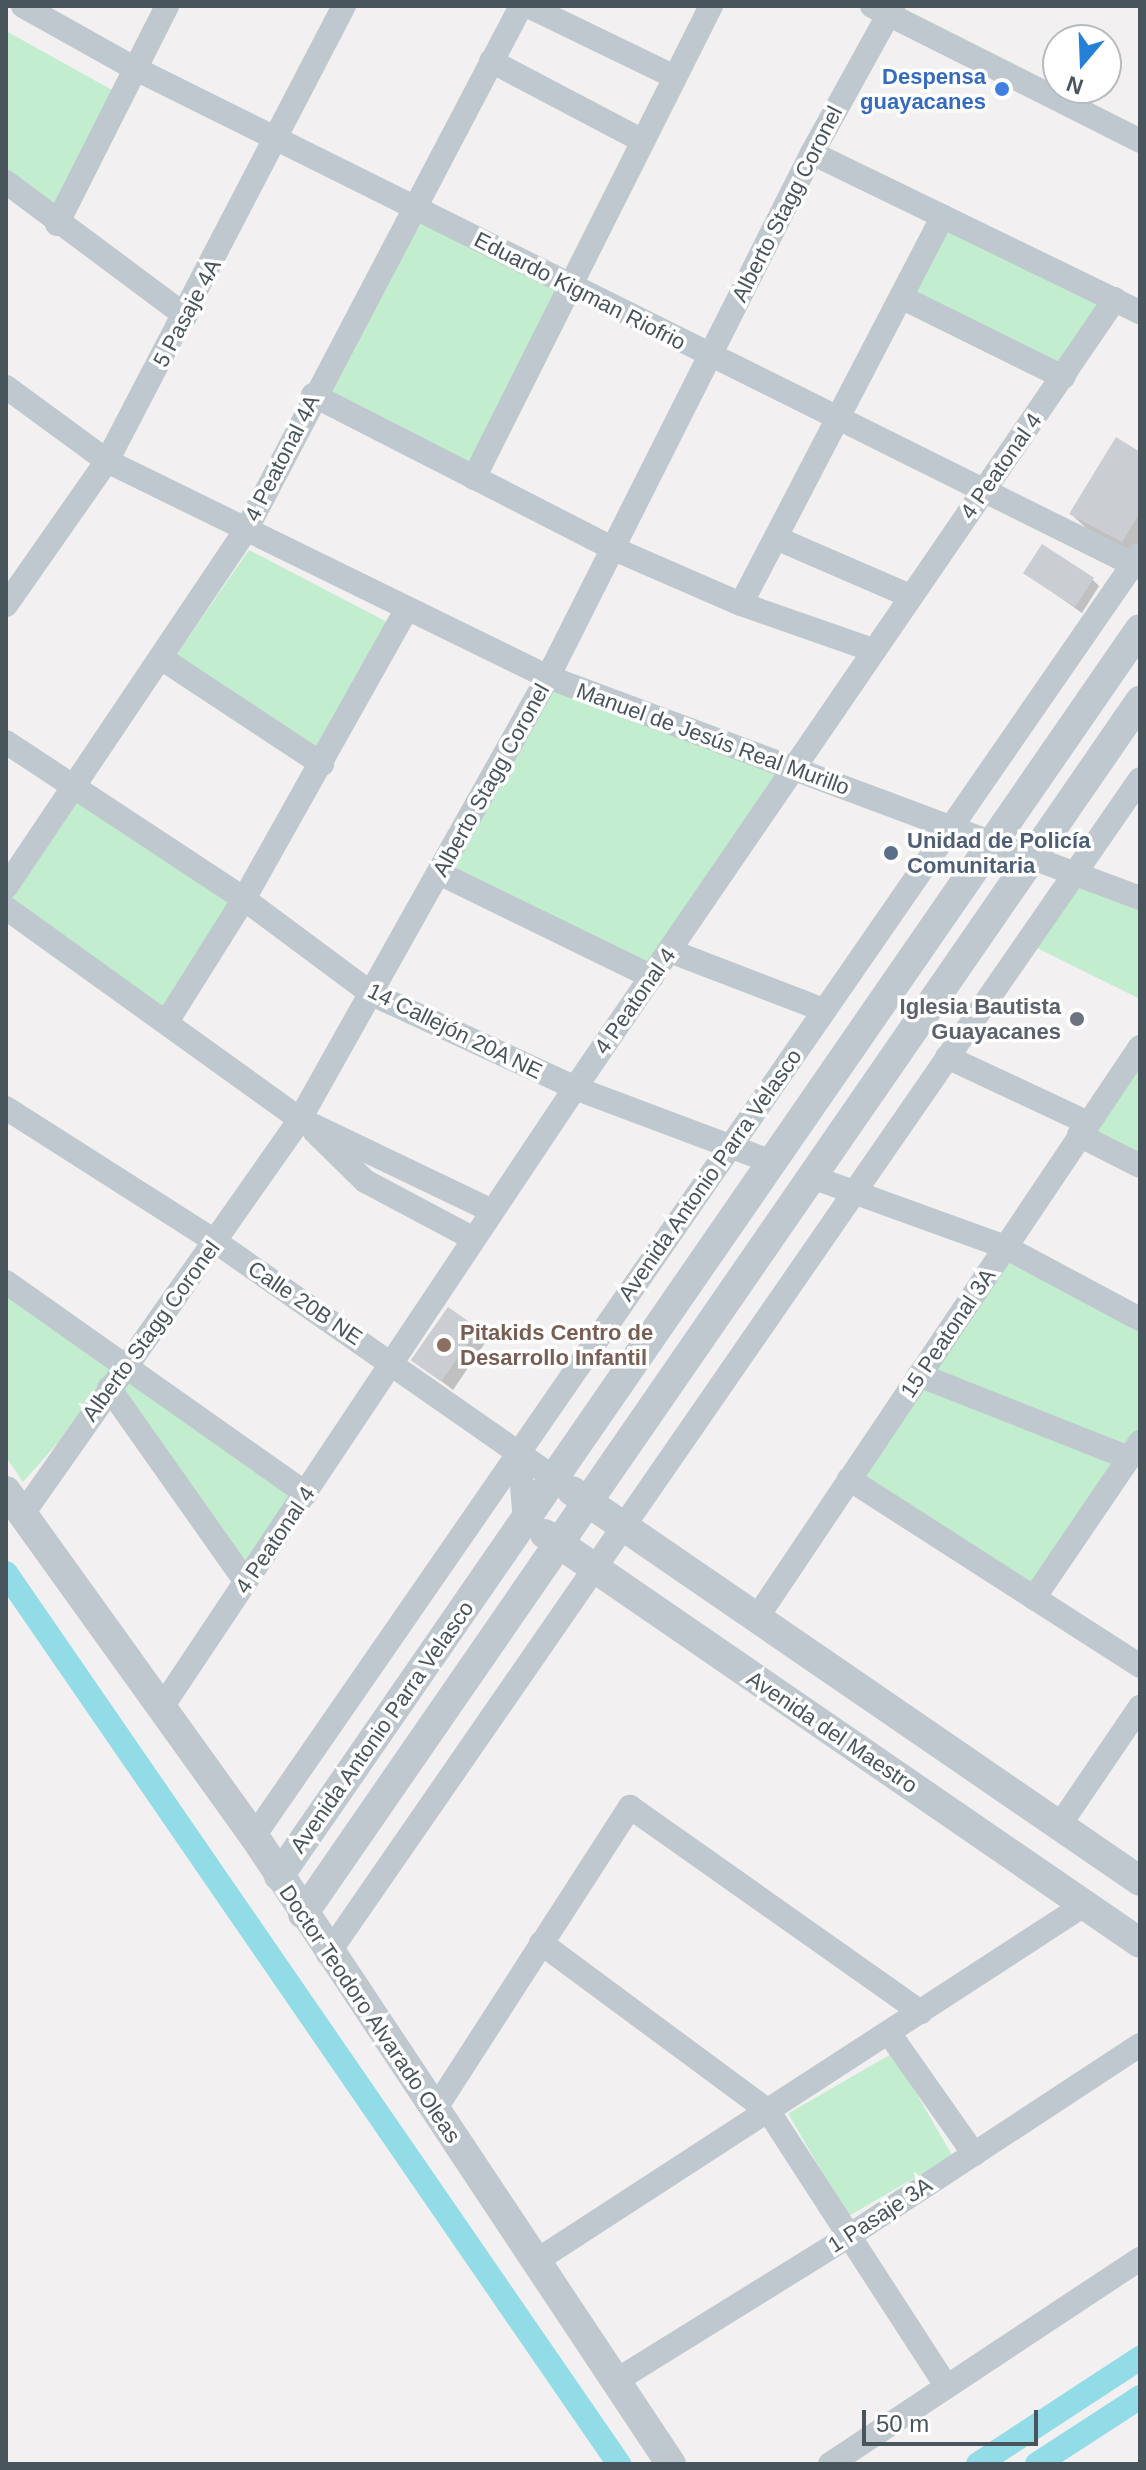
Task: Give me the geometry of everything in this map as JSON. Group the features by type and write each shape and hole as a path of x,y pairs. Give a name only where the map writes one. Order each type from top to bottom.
{"street":[{"name":"Eduardo Kigman Riofrio","path":"23,6 134,68 837,420 1137,562"},
{"path":"57,224 167,6"},
{"name":"5 Pasaje 4A","path":"6,605 107,461 278,140 344,6"},
{"name":"4 Peatonal 4A","path":"6,887 245,532 313,395 521,6"},
{"path":"528,6 675,77"},
{"path":"474,478 711,6"},
{"path":"885,9 1140,141"},
{"name":"Alberto Stagg Coronel","path":"14,1503 126,1366 306,1123 372,994 548,677 885,9"},
{"path":"491,61 643,141"},
{"path":"812,153 1140,312"},
{"path":"6,182 57,224 186,316"},
{"path":"741,604 943,216"},
{"path":"901,297 1063,377"},
{"name":"4 Peatonal 4","path":"162,1707 395,1364 575,1088 1115,299"},
{"name":"Manuel de Jesús Real Murillo","path":"6,387 107,461 245,532 548,677 794,767 949,830 1076,871 1140,898"},
{"path":"313,395 612,548 741,604 872,650"},
{"path":"776,538 910,596"},
{"name":"Avenida Antonio Parra Velasco","path":"254,1836 1137,562"},
{"path":"168,1020 244,899 406,610"},
{"name":"Avenida Antonio Parra Velasco","path":"279,1876 1140,629"},
{"path":"161,658 322,764"},
{"name":"Avenida Antonio Parra Velasco","path":"303,1914 1140,701"},
{"name":"14 Callejón 20A NE","path":"6,742 244,899 372,994 575,1088 772,1162"},
{"path":"328,1954 1140,779"},
{"path":"439,873 652,977"},
{"path":"6,908 168,1020 306,1123 492,1211"},
{"path":"670,951 824,1010"},
{"name":"15 Peatonal 3A","path":"756,1619 1140,1047"},
{"path":"947,1057 1084,1129 1140,1166"},
{"name":"Calle 20B NE","path":"6,1108 216,1242 395,1364 554,1478"},
{"path":"306,1123 320,1142 365,1181 474,1239"},
{"path":"812,1177 1005,1247 1140,1319"},
{"path":"6,1282 306,1494"},
{"path":"919,1375 1134,1450 1034,1598"},
{"path":"109,1388 246,1582"},
{"path":"519,1452 525,1520"},
{"path":"554,1478 1140,1881"},
{"path":"849,1479 1140,1666"},
{"name":"Doctor Teodoro Alvarado Oleas","path":"14,1503 254,1836 328,1954 671,2464"},
{"name":"Avenida del Maestro","path":"525,1520 1140,1943"},
{"path":"1059,1826 1140,1707"},
{"path":"434,2111 630,1807 921,2012"},
{"path":"536,2261 1084,1905"},
{"path":"541,1943 769,2112 945,2384"},
{"path":"889,2033 974,2154"},
{"name":"1 Pasaje 3A","path":"617,2380 849,2236 1140,2045"},
{"path":"830,2464 945,2384 1140,2259"}],"green space":[{"path":"6,31 121,95 56,221 6,179"},
{"path":"413,207 571,287 474,477 316,397"},
{"path":"943,216 1115,300 1075,382 903,298"},
{"path":"249,550 387,622 314,757 167,668"},
{"path":"548,677 794,767 652,977 439,873"},
{"path":"73,788 244,899 168,1020 6,908 6,887"},
{"path":"1076,871 1140,898 1140,999 1025,942"},
{"path":"1140,1048 1140,1166 1081,1136"},
{"path":"1005,1249 1140,1319 1140,1437 1033,1597 850,1480"},
{"path":"6,1283 305,1494 246,1582 110,1388 117,1376 23,1482 6,1457"},
{"path":"893,2053 952,2156 848,2217 788,2114"}],"building":[{"path":"1116,437 1140,452 1140,512 1122,542 1069,514"},
{"path":"1042,544 1094,578 1075,607 1023,573"},
{"name":"Pitakids Centro de Desarrollo Infantil","path":"448,1307 478,1328 441,1381 411,1360"}],"waterway":[{"path":"6,1573 619,2464"},
{"path":"978,2464 1140,2358"},
{"path":"1037,2464 1140,2397"}],"place":[{"name":"Despensa guayacanes","path":"1002,89"},
{"name":"Unidad de Policía Comunitaria","path":"891,853"},
{"name":"Iglesia Bautista Guayacanes","path":"1077,1019"},
{"name":"Pitakids Centro de Desarrollo Infantil","path":"444,1345"}]}
